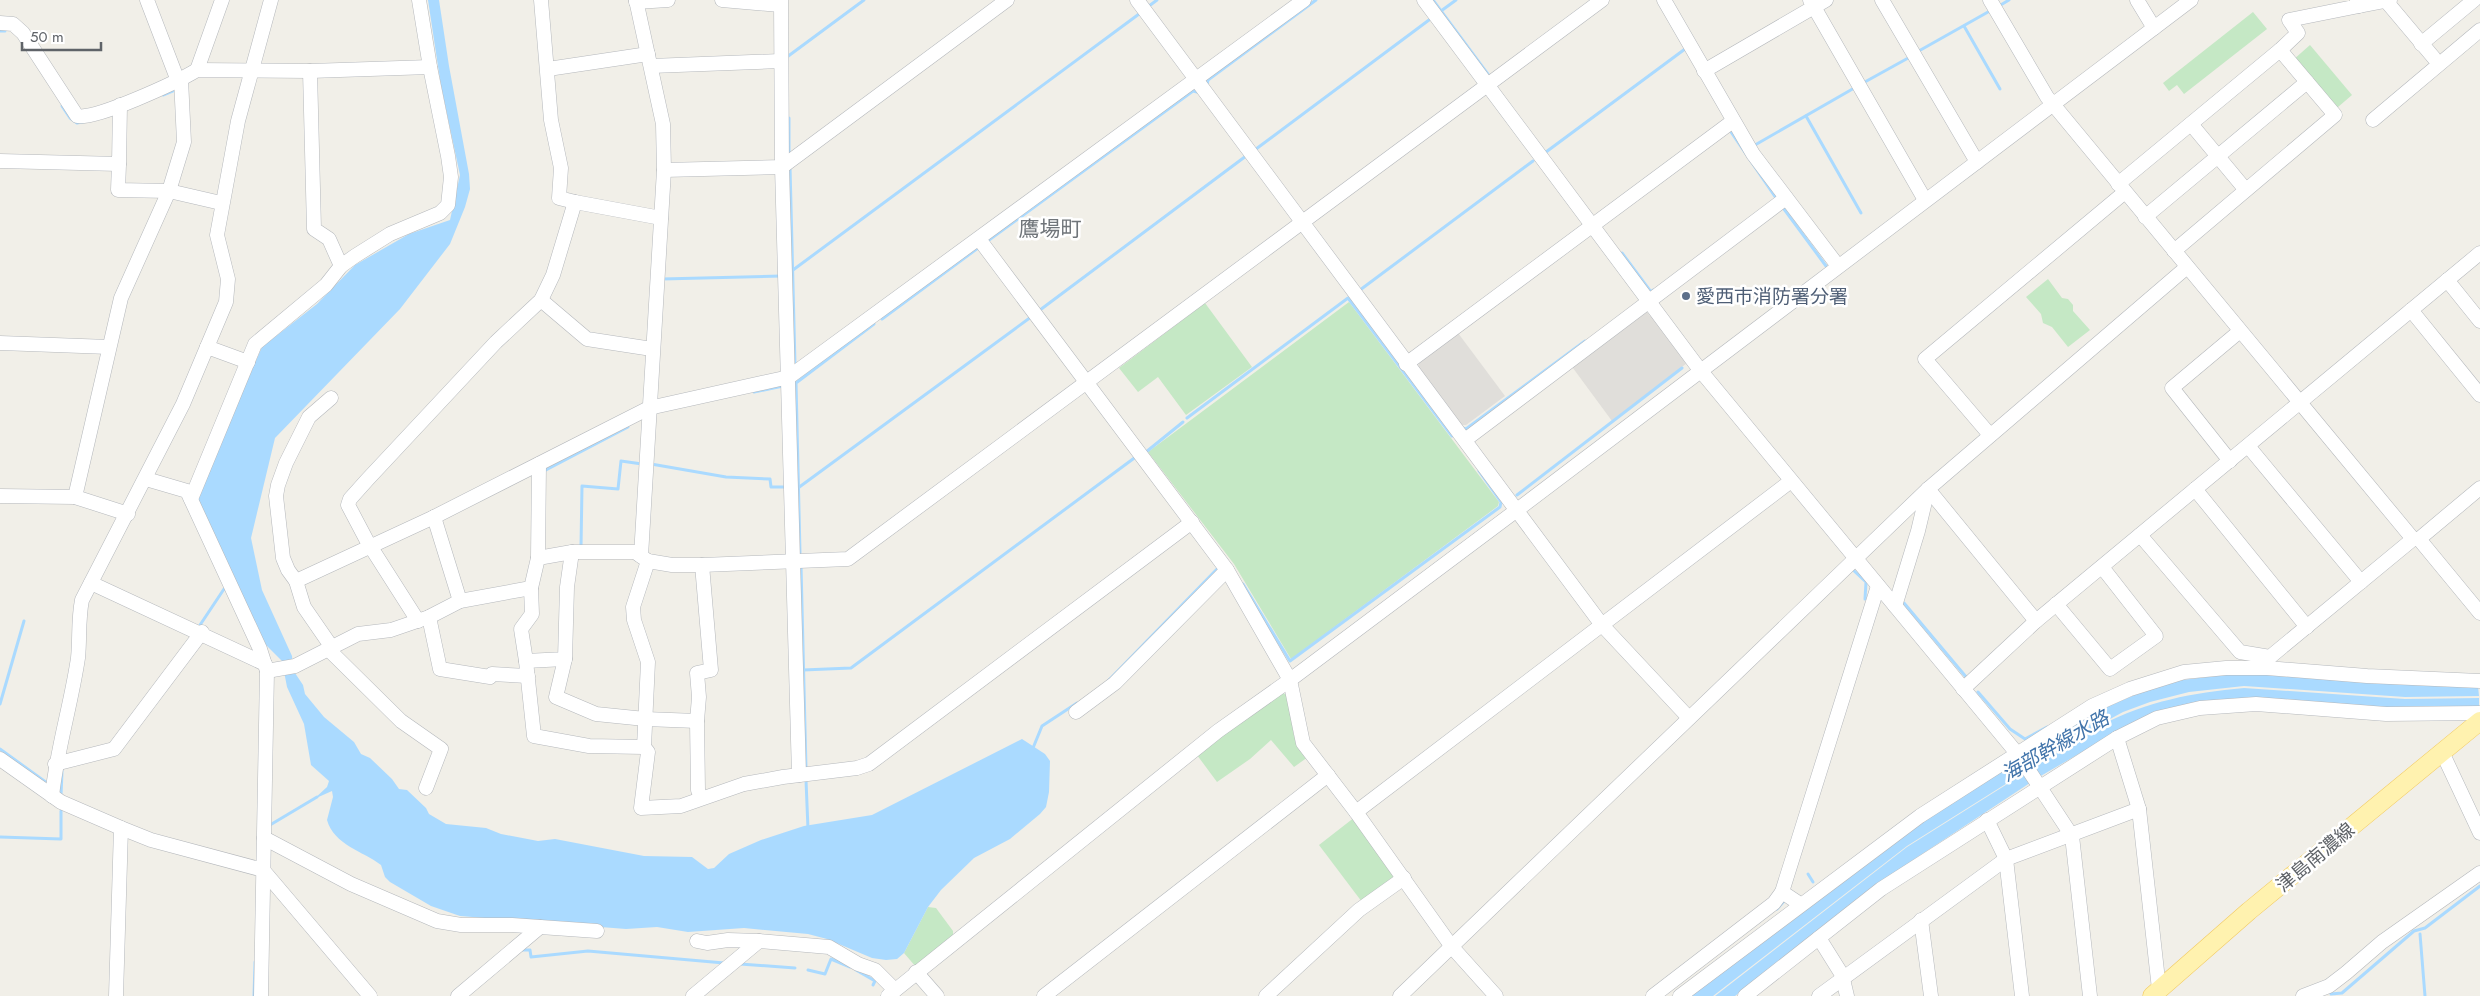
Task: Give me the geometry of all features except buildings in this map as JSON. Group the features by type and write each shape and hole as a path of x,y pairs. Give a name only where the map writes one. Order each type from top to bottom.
{"main road":[{"name":"津島南濃線","path":"2156,993 2480,721"}],"street":[{"path":"75,497 121,298 169,191 184,142 180,80 147,0"},
{"path":"197,70 222,0"},
{"path":"52,796 55,764 78,657 78,617 82,600 183,404 226,302 228,279 216,235 238,121 272,0"},
{"path":"190,499 255,344 326,285 341,266 390,234 440,213 448,205 451,177 419,0"},
{"path":"541,0 551,120 561,168 560,198 661,218"},
{"path":"668,0 636,1 663,124 664,170 652,349 644,559 633,607 634,620 648,662 644,746 648,752 641,808 682,806 700,798 744,784 857,768 869,764 1192,522"},
{"path":"731,0 780,3 782,167 799,775"},
{"path":"664,170 782,167 1007,0"},
{"path":"1137,0 1406,364 1602,624 1689,718"},
{"path":"296,581 434,517 649,408 789,377 1304,0"},
{"path":"1424,0 1700,370 1964,689 2018,755 2038,783 2072,836 2090,996"},
{"path":"538,558 572,552 635,552 644,559 672,565 848,559 1602,0"},
{"path":"1664,0 1733,121 1786,198 1838,266"},
{"path":"1882,0 1977,162"},
{"path":"1990,0 2053,104 2300,403 2480,612"},
{"path":"2137,0 2154,28"},
{"path":"697,941 707,943 728,940 759,941 829,947 858,964 875,970 892,993 1218,731 1290,680 1517,510 2191,0"},
{"path":"1990,434 1925,359 2121,188 2191,124 2280,50 2298,33 2289,20 2358,3 2388,0 2434,58"},
{"path":"2422,44 2474,0"},
{"path":"1704,71 1817,2 1925,200"},
{"path":"0,22 13,24 23,33 77,116 84,117 120,105 180,80 197,70 310,71 430,67"},
{"path":"2373,120 2480,30"},
{"path":"2174,251 2245,189 2335,115 2280,50"},
{"path":"548,69 650,60 780,61"},
{"path":"310,71 314,229 329,239 341,266"},
{"path":"2145,217 2307,82"},
{"path":"120,105 118,190 169,191 222,203"},
{"path":"1406,364 1733,121"},
{"path":"2191,124 2245,189"},
{"path":"0,161 119,164"},
{"path":"1465,440 1786,198"},
{"path":"528,676 492,674 490,677 440,669 423,619 372,547 348,505 350,499 496,342 540,300 553,275 575,202"},
{"path":"979,238 1227,570 1290,680 1303,743 1356,812 1452,946 1496,996"},
{"path":"1964,689 2036,620 2480,253"},
{"path":"1400,996 1928,488 2187,267"},
{"path":"2447,280 2480,321"},
{"path":"540,300 587,339 652,349"},
{"path":"2411,310 2480,395"},
{"path":"2230,461 2172,388 2240,331"},
{"path":"0,343 110,347"},
{"path":"207,347 248,362"},
{"path":"331,398 309,418 278,485 277,510 283,558 288,570 296,581 304,607 331,649 401,720 442,749 426,788"},
{"path":"2248,446 2361,582"},
{"path":"539,464 538,558 531,588 532,614 521,628 534,736 589,746 644,746"},
{"path":"146,479 187,491 270,668 261,996"},
{"path":"1356,812 1791,481"},
{"path":"1895,606 1918,531 1928,488"},
{"path":"1928,488 2036,620"},
{"path":"1680,996 1800,904 1920,816 2092,706 2130,689 2164,677 2269,662 2361,582 2480,488"},
{"path":"2196,489 2307,627"},
{"path":"0,496 75,497 128,514"},
{"path":"434,517 460,601"},
{"path":"2140,535 2240,652 2269,662 2386,677 2480,681"},
{"path":"572,552 567,587 565,659 556,697 596,714 645,719 697,721"},
{"path":"700,798 698,790 697,721 699,697 697,673 711,670 702,565"},
{"path":"2056,604 2110,669 2156,636 2102,567"},
{"path":"1076,712 1115,683 1227,570"},
{"path":"91,583 202,632 270,668 295,666 358,634 390,630 423,619 460,601 531,588"},
{"path":"1653,996 1774,903 1782,892 1878,586"},
{"path":"55,764 114,749 202,632"},
{"path":"526,661 565,659"},
{"path":"1744,996 1881,889 1986,820 2038,783 2117,738 2157,718 2200,708 2256,704 2386,714 2480,714"},
{"path":"2117,738 2140,809 2156,993"},
{"path":"2442,752 2480,833"},
{"path":"0,759 52,796 121,828 151,840 263,870 370,996"},
{"path":"1044,996 1328,775"},
{"path":"1819,996 2006,859 2072,836 2140,809"},
{"path":"1986,820 2006,859 2022,996"},
{"path":"116,996 121,828"},
{"path":"264,838 351,884 437,921 461,925 597,931"},
{"path":"2303,996 2329,991 2382,942 2480,873"},
{"path":"1266,996 1359,910 1404,878"},
{"path":"1782,892 1800,904"},
{"path":"1921,920 1931,996"},
{"path":"458,996 540,927"},
{"path":"1819,938 1843,978 1847,996"},
{"path":"693,996 759,941"},
{"path":"916,972 937,996"}],"shaded area":[{"path":"1647,312 1650,316 1653,315 1687,363 1612,421 1570,364 1640,313"},
{"path":"1458,333 1505,396 1466,425 1458,425 1418,370 1419,362"}],"green space":[{"path":"2253,12 2267,29 2184,94 2177,85 2169,91 2163,83"},
{"path":"2310,45 2352,95 2338,107 2333,107 2293,60"},
{"path":"2048,279 2062,298 2068,299 2073,305 2073,311 2090,330 2068,347 2052,327 2043,323 2041,314 2026,297"},
{"path":"1349,302 1499,502 1498,506 1291,659 1234,564 1148,452"},
{"path":"1205,303 1252,367 1186,415 1158,377 1138,392 1119,368"},
{"path":"1281,692 1289,696 1294,736 1308,757 1294,767 1271,740 1250,759 1217,782 1197,755"},
{"path":"1355,817 1396,879 1362,902 1319,845"},
{"path":"928,907 936,908 953,931 953,936 916,967 904,953"}],"water":[{"path":"428,0 439,0 470,189 450,244 400,309 275,438 251,538 262,590 292,656 293,670 303,685 305,694 324,717 354,742 361,754 370,758 392,779 399,789 407,790 426,808 429,814 446,824 486,828 501,834 538,841 555,839 644,856 692,857 708,869 714,868 729,854 761,840 804,826 872,815 1022,739 1045,754 1050,761 1049,792 1046,807 1010,839 974,858 941,890 928,907 904,953 897,959 872,958 827,939 808,934 744,928 688,932 657,927 626,929 460,916 431,906 390,882 385,877 381,865 342,842 331,829 327,820 333,797 332,791 314,799 327,787 329,781 311,765 304,724 287,687 282,661 265,644 233,578 197,496 262,347 317,304 355,265 409,234 450,220 460,175 441,86"},
{"name":"海部幹線水路","path":"2237,673 2478,686 2479,696 2405,697 2244,686 2189,692 2150,702 2123,712 1907,846 1713,996 1691,996 1902,834 2095,712 2144,691 2175,681"},
{"path":"2244,688 2405,699 2479,698 2479,706 2420,711 2266,699 2125,727 2039,777 1910,862 1735,996 1715,996 1907,847 2101,725 2136,710 2171,699"}],"waterway":[{"path":"787,57 864,0"},
{"path":"1149,6 1157,0"},
{"path":"1207,85 1208,80 1316,0"},
{"path":"1433,0 1490,77"},
{"path":"1441,11 1456,0"},
{"path":"1999,6 2009,0"},
{"path":"1917,52 1988,12"},
{"path":"793,270 1139,14"},
{"path":"1256,149 1429,20"},
{"path":"1964,26 2000,89"},
{"path":"0,31 5,31"},
{"path":"1546,152 1685,49"},
{"path":"1863,83 1910,57"},
{"path":"1755,145 1856,87"},
{"path":"163,95 175,90"},
{"path":"989,240 1193,91 1197,92"},
{"path":"62,106 70,118 77,123 87,121"},
{"path":"1806,116 1861,213"},
{"path":"789,118 789,157"},
{"path":"1729,129 1776,198"},
{"path":"1040,310 1246,156"},
{"path":"1360,290 1533,161"},
{"path":"790,167 795,365"},
{"path":"1784,209 1826,266"},
{"path":"882,319 978,248"},
{"path":"1622,253 1651,292 1653,290"},
{"path":"662,279 781,276"},
{"path":"1187,418 1348,298 1452,436"},
{"path":"798,488 1031,317"},
{"path":"800,553 796,383 874,324"},
{"path":"1462,428 1466,429 1585,341"},
{"path":"1517,495 1682,368"},
{"path":"754,392 783,386"},
{"path":"1146,452 1183,422"},
{"path":"544,471 628,427"},
{"path":"803,670 851,668 1137,456"},
{"path":"581,547 582,486 618,489 621,461 642,464"},
{"path":"651,464 726,477 770,479 771,487 786,487"},
{"path":"1243,584 1290,661 1500,507 1501,502 1479,471"},
{"path":"801,566 806,769"},
{"path":"1108,681 1219,567"},
{"path":"1852,569 1866,582 1865,599"},
{"path":"200,625 224,589"},
{"path":"1904,603 1967,678"},
{"path":"0,704 24,621"},
{"name":"海部幹線水路","path":"1978,692 2010,729 2025,739 2047,727"},
{"path":"1030,750 1033,748 1042,726 1077,703"},
{"path":"0,749 47,783"},
{"path":"61,795 62,771"},
{"path":"806,780 808,829"},
{"path":"270,825 317,797"},
{"path":"0,837 61,839 61,811"},
{"path":"1808,874 1813,882"},
{"path":"2331,994 2342,993 2414,931 2425,928 2480,886"},
{"path":"1777,909 1784,901"},
{"path":"2420,934 2425,996"},
{"path":"520,950 530,950 531,957 588,951 724,963"},
{"path":"808,970 825,974 831,959 850,967"},
{"path":"254,996 255,962"},
{"path":"740,964 795,968"},
{"path":"856,970 875,981 873,985"}],"place":[{"name":"愛西市消防署分署","path":"1686,296"}],"district":[{"name":"鷹場町","path":"1050,229"}]}
